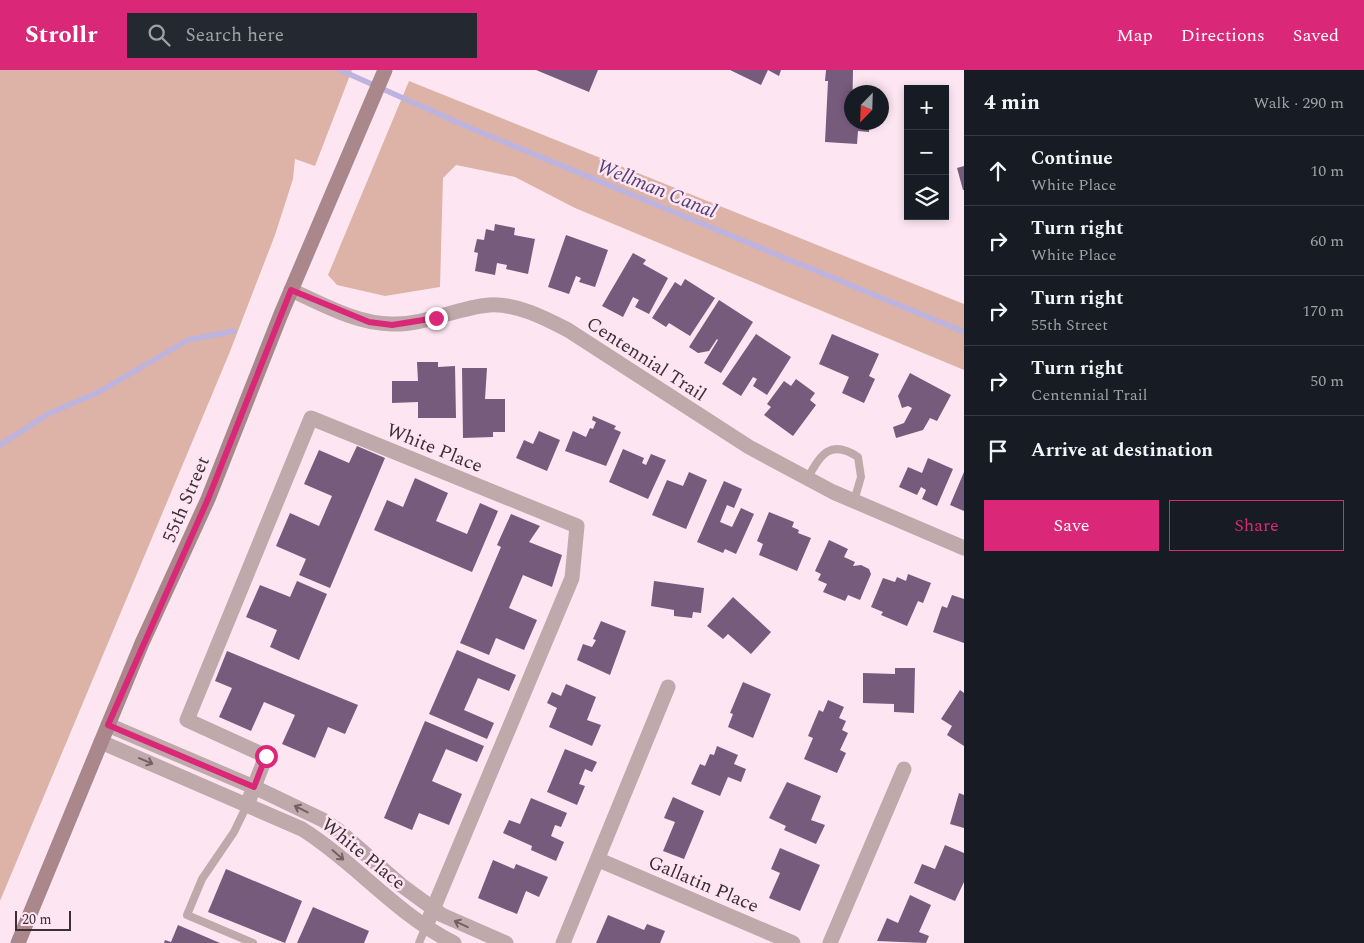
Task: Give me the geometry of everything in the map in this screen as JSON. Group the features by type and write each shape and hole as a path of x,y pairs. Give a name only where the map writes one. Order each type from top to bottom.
{"main road":[{"name":"55th Street","path":"18,943 108,725 208,499 291,290 385,70"}],"street":[{"name":"Centennial Trail","path":"291,290 356,317 392,325 436,318 488,305 538,315 568,330 749,447 854,501 964,548"},
{"name":"White Place","path":"246,805 266,756 186,720 311,418 577,526 572,578 426,926"},
{"path":"562,943 599,860 668,687"},
{"name":"White Place","path":"108,725 308,812 339,831 433,909 506,943"},
{"name":"White Place","path":"101,742 302,829 316,838 426,926 454,943"},
{"path":"830,943 904,769"},
{"name":"Gallatin Place","path":"599,860 793,943"}],"lane":[{"path":"808,478 817,460 833,449 845,449 858,457 862,477 854,501"},
{"path":"246,805 234,832 202,880 187,915 253,943"},
{"path":"419,943 426,926"}],"shaded area":[{"path":"0,70 352,70 315,166 295,159 293,179 275,235 229,354 0,901"},
{"path":"409,81 964,304 964,370 575,208 515,177 456,165 443,178 440,287 385,296 337,285 328,275"}],"building":[{"path":"536,70 598,70 589,92"},
{"path":"730,70 768,70 761,85"},
{"path":"768,70 781,70 779,76"},
{"path":"826,70 853,70 853,85 844,85 844,130 869,130 869,132 858,131 857,144 825,142 828,81 825,81"},
{"path":"964,166 964,190 963,190 957,168"},
{"path":"495,224 515,228 514,235 535,239 528,274 506,269 507,265 497,263 495,275 475,271 478,253 474,252 477,239 484,240 486,229 494,231"},
{"path":"566,235 608,250 595,287 579,282 581,278 576,276 569,294 548,287"},
{"path":"633,253 646,260 643,264 668,278 649,314 635,307 639,300 633,297 623,317 602,306"},
{"path":"685,279 715,298 690,336 669,323 666,327 652,318 675,282 681,286"},
{"path":"719,300 753,322 721,373 704,363 717,339 709,351 698,353 689,347"},
{"path":"756,334 791,357 767,395 753,386 757,379 753,377 741,396 722,384"},
{"path":"832,334 879,354 869,376 875,379 864,403 842,393 849,377 819,364"},
{"path":"417,362 438,362 438,367 455,366 456,418 418,418 418,402 392,403 392,381 418,381"},
{"path":"462,368 487,368 485,399 505,399 505,432 493,432 493,437 463,438"},
{"path":"910,373 951,395 937,421 930,418 923,430 896,438 893,427 904,423 912,408 908,406 902,408 898,396"},
{"path":"796,379 815,393 810,400 816,405 793,436 764,415 771,407 767,404 784,381 791,386"},
{"path":"593,416 616,426 614,429 621,432 606,466 565,451 573,431 586,437 590,428 593,429 596,422 592,420"},
{"path":"539,431 560,440 547,471 516,458 524,440 533,444"},
{"path":"357,446 385,458 330,588 299,575 306,559 276,546 290,513 319,526 332,496 304,484 319,450 349,463"},
{"path":"623,449 644,458 642,463 646,465 651,454 666,460 648,499 609,482"},
{"path":"928,458 953,469 937,506 922,499 926,490 921,487 917,495 899,487 908,467 922,473"},
{"path":"689,472 707,480 686,529 652,515 667,480 683,486"},
{"path":"964,472 964,511 950,505"},
{"path":"415,478 448,493 436,521 467,534 480,503 498,511 472,572 374,530 387,500 403,507"},
{"path":"724,481 742,489 734,508 727,505 720,522 732,527 741,508 754,514 736,554 725,549 723,553 697,542"},
{"path":"769,512 794,522 792,527 799,530 798,533 811,538 797,571 759,555 763,544 757,541"},
{"path":"511,514 540,526 529,542 562,555 552,587 523,575 509,608 537,620 524,650 496,638 489,655 460,643 501,547 497,545"},
{"path":"829,540 848,549 844,557 855,562 853,566 861,565 869,569 871,574 860,600 848,595 845,601 823,592 827,584 818,580 821,574 815,571"},
{"path":"908,574 931,583 923,603 918,601 907,626 881,615 883,612 871,607 883,578 895,582 897,577 906,581"},
{"path":"297,581 327,594 299,660 270,647 277,630 246,617 260,585 290,597"},
{"path":"654,581 704,588 701,613 693,612 692,618 674,616 674,610 651,606"},
{"path":"952,595 964,599 964,643 933,632 942,606 947,608"},
{"path":"733,597 771,632 751,654 728,634 723,639 707,626"},
{"path":"601,621 626,631 610,675 577,660 583,644 592,647 596,640 593,639"},
{"path":"457,650 516,675 509,691 478,678 464,710 494,723 487,739 429,714"},
{"path":"227,651 358,705 345,734 328,727 315,758 282,744 295,715 264,702 251,731 219,717 232,688 215,681"},
{"path":"895,668 915,668 914,713 894,712 894,704 863,703 863,673 895,674"},
{"path":"743,682 771,694 753,738 728,727 733,714 730,713"},
{"path":"566,684 596,697 587,720 601,725 592,746 549,727 557,708 547,703 552,692 561,696"},
{"path":"960,690 964,693 964,746 947,735 952,726 941,719"},
{"path":"828,700 844,707 839,718 846,721 842,730 848,733 840,750 846,753 837,773 804,759 813,738 808,736 819,710 823,712"},
{"path":"425,721 484,746 477,762 446,749 432,781 462,794 449,825 419,813 412,830 384,818"},
{"path":"717,746 738,755 734,764 746,769 741,782 728,777 720,796 691,784 700,764 705,766 710,754 714,755"},
{"path":"565,749 597,762 592,772 585,769 579,784 585,786 577,805 547,792"},
{"path":"787,782 821,796 811,820 825,825 816,844 784,830 786,826 769,818"},
{"path":"959,793 964,795 964,828 950,824"},
{"path":"673,797 704,811 684,859 663,851 675,822 664,818"},
{"path":"531,798 567,813 561,827 555,825 551,836 564,842 556,861 531,850 532,846 503,833 509,820 520,824"},
{"path":"945,845 964,853 964,882 955,901 914,883 922,864 935,869"},
{"path":"780,848 820,865 800,911 769,898 780,873 771,869"},
{"path":"493,860 514,869 516,864 548,877 539,897 526,891 517,914 478,898"},
{"path":"226,869 302,901 285,943 208,912"},
{"path":"910,895 931,905 919,932 929,936 926,943 877,941 887,918 898,923"},
{"path":"313,907 369,931 364,943 297,943"},
{"path":"608,915 644,930 647,924 665,931 660,943 596,943"},
{"path":"178,925 220,943 164,943 165,940 171,942"}],"waterway":[{"name":"Wellman Canal","path":"340,70 468,127 964,332"},
{"path":"0,445 48,414 99,392 188,340 234,331"}],"route":[{"path":"266,756 254,787 108,725 142,643 208,499 291,290 369,322 392,325 436,318"}]}
